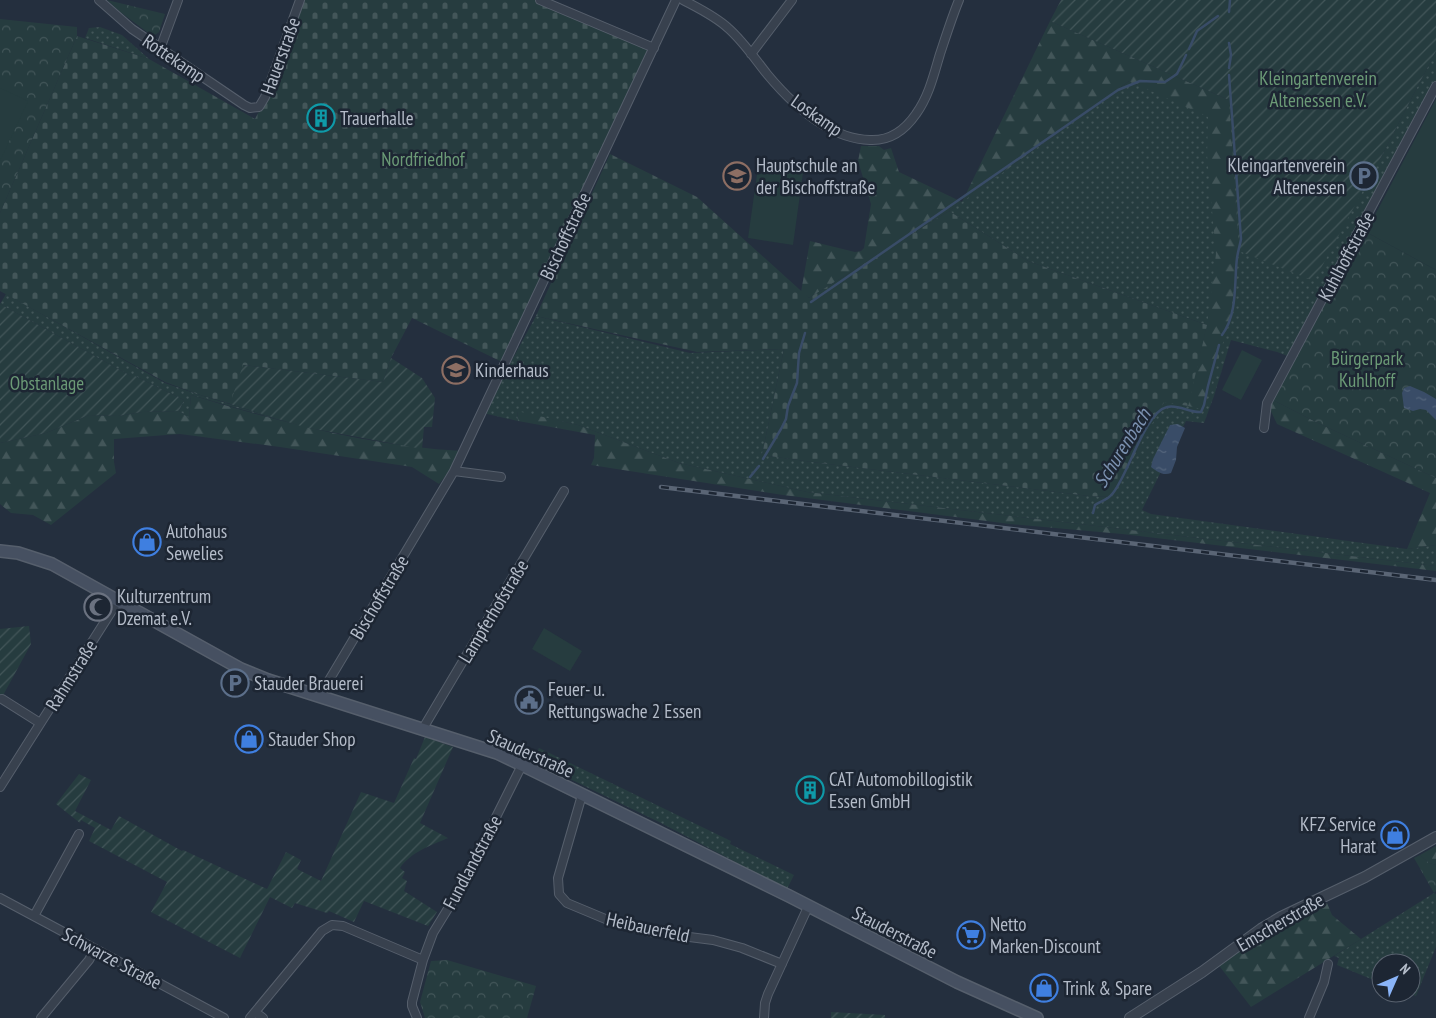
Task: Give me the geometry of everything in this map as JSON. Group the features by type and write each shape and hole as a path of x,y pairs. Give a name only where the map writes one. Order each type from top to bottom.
{"main road":[{"name":"Stauderstraße","path":"0,551 33,557 52,564 242,669 268,680 496,753 964,986 1037,1018"}],"street":[{"name":"Rottekamp","path":"99,0 132,29 160,49 244,105 254,108"},
{"path":"160,49 178,0"},
{"name":"Hauerstraße","path":"254,108 259,107 265,97 300,0"},
{"path":"540,0 557,3 654,48"},
{"name":"Bischoffstraße","path":"319,697 454,471 676,0"},
{"name":"Loskamp","path":"683,0 721,22 729,29 796,104 832,130 858,140 885,140 905,128 922,106 959,0"},
{"path":"751,54 792,0"},
{"name":"Kuhlhoffstraße","path":"1264,428 1267,403 1436,86"},
{"path":"454,471 501,477"},
{"name":"Lampferhofstraße","path":"422,730 564,491"},
{"name":"Rahmstraße","path":"0,787 118,601"},
{"name":"Rahmstraße","path":"2,699 40,723"},
{"name":"Fundlandstraße","path":"417,1018 412,1002 423,960 433,933 460,889 522,765"},
{"name":"Heibauerfeld","path":"582,795 558,878 557,887 559,894 567,903 615,923 650,932 714,940 742,948 782,964"},
{"path":"34,916 79,834"},
{"name":"Emscherstraße","path":"1130,1018 1202,972 1261,929 1281,917 1365,877 1436,837"},
{"name":"Schwarze Straße","path":"0,898 224,1018"},
{"path":"764,1018 768,994 808,907"},
{"path":"263,1018 252,1015 322,931 332,925 344,926 423,960"},
{"path":"42,1018 89,960 95,949"},
{"path":"1309,1018 1324,982 1328,964"}],"green space":[{"path":"107,0 165,14 159,32 151,35"},
{"name":"Nordfriedhof","path":"302,0 536,0 651,49 504,363 412,318 391,358 383,382 244,365 231,404 165,382 0,291 0,213 77,36 149,59 255,119 276,75"},
{"name":"Kleingartenverein Altenessen e.V.","path":"1061,0 1436,0 1436,51 1314,281 1239,251 1229,100 1050,21"},
{"path":"0,19 77,27 77,36 0,213"},
{"path":"1050,21 1229,100 1239,251 1230,318 1210,389 1201,409 1188,406 1207,325 1216,254 1207,155 1208,117 1129,81 962,202"},
{"path":"100,27 122,35 149,59 85,38 89,28"},
{"path":"1436,51 1436,83 1290,357 1231,340 1204,423 1186,421 1142,510 1151,514 1407,549 1436,545 1436,566 807,492 679,463 578,425 517,412 518,421 483,413 536,316 690,353 784,349 762,455 1089,496 1112,497 1164,401 1187,406 1207,325 1028,261 949,211 1150,66 1205,91 1379,161"},
{"path":"0,88 28,101 0,161"},
{"path":"1436,99 1436,270 1366,232"},
{"path":"861,146 879,146 884,150 891,148 899,172 962,202 809,298 801,292 810,241 855,252 861,251 864,248 871,204 858,161"},
{"path":"610,154 697,197 809,298 949,211 1028,261 1207,325 1188,406 1164,402 1112,497 1089,496 762,455 784,349 697,352 536,316"},
{"path":"758,167 803,173 793,245 748,238"},
{"name":"Bürgerpark Kuhlhoff","path":"1366,232 1436,270 1436,478 1271,399 1347,261"},
{"path":"6,294 165,383 304,427 191,395 189,418 179,411 184,400 135,376 131,376 0,304"},
{"name":"Obstanlage","path":"0,304 131,376 135,376 184,400 179,411 142,412 118,416 89,415 46,433 0,443"},
{"path":"1242,350 1262,360 1241,400 1222,390"},
{"path":"391,358 422,378 435,398 432,427 424,427 422,449 304,427 230,404 243,365 383,382"},
{"path":"191,395 291,423 360,438 394,444 463,451 460,458 439,484 412,467 280,447 180,434 114,439 116,473 51,525 33,515 11,513 0,504 0,443 46,433 89,415 118,416 142,412 179,411 189,418"},
{"path":"1271,399 1436,478 1436,545 1407,549 1430,493 1277,424 1268,405"},
{"path":"517,411 578,425 679,463 807,492 1436,566 1436,571 1122,534 1010,524 783,495 591,465 594,458 595,435 518,421"},
{"path":"29,626 31,644 0,701 0,629"},
{"path":"544,628 582,651 570,671 532,649"},
{"path":"425,737 453,747 420,823 448,838 415,854 404,862 400,868 405,872 402,878 407,881 404,891 437,912 428,926 364,901 354,922 329,911 327,913 295,903 292,908 270,897 240,958 151,912 167,882 89,841 95,828 81,820 80,823 56,804 79,774 91,780 75,811 111,830 119,816 182,851 267,889 286,852 301,860 297,869 321,881 361,792 394,803"},
{"path":"539,748 731,841 730,844 794,875 787,889 661,823 539,764 535,757"},
{"path":"1436,846 1436,865 1429,863 1420,855"},
{"path":"1420,855 1429,863 1436,865 1436,891 1434,893 1414,858"},
{"path":"1434,893 1436,894 1436,947 1421,984 1421,953 1371,953 1371,979 1337,965 1339,958 1334,956"},
{"path":"1327,903 1332,915 1361,939 1251,1007 1217,963 1251,944 1270,930"},
{"path":"447,960 536,986 527,1018 425,1018 420,1002 431,961"},
{"path":"831,1012 885,1015 885,1018 831,1018"}],"water":[{"path":"1410,386 1436,399 1436,420 1426,410 1413,411 1404,408 1402,393 1404,388"},
{"path":"1178,424 1185,428 1177,447 1176,460 1171,473 1161,473 1151,467 1153,459 1170,425"}],"waterway":[{"path":"1229,12 1230,0"},
{"path":"1189,49 1197,31 1218,16"},
{"path":"1229,43 1231,55 1229,68"},
{"path":"811,302 1118,90 1140,81 1165,82 1177,74 1186,55"},
{"path":"1222,335 1227,327 1233,308 1237,258 1241,239 1229,75"},
{"path":"763,459 786,419 788,406 797,383 799,353 805,333"},
{"name":"Schurenbach","path":"1093,513 1095,505 1109,498 1119,484 1144,431 1159,411 1171,406 1201,412 1219,345"},
{"path":"750,477 759,466"}],"railway":[{"path":"661,487 1436,580"}],"place":[{"name":"Trauerhalle","path":"321,118"},
{"name":"Hauptschule an der Bischoffstraße","path":"737,176"},
{"name":"Kleingartenverein Altenessen","path":"1364,176"},
{"name":"Kinderhaus","path":"456,370"},
{"name":"Autohaus Sewelies","path":"147,542"},
{"name":"Kulturzentrum Dzemat e.V.","path":"98,607"},
{"name":"Stauder Brauerei","path":"235,683"},
{"name":"Feuer- u. Rettungswache 2 Essen","path":"529,700"},
{"name":"Stauder Shop","path":"249,739"},
{"name":"CAT Automobillogistik Essen GmbH","path":"810,790"},
{"name":"KFZ Service Harat","path":"1395,835"},
{"name":"Netto Marken-Discount","path":"971,935"},
{"name":"Trink & Spare","path":"1044,988"}]}
